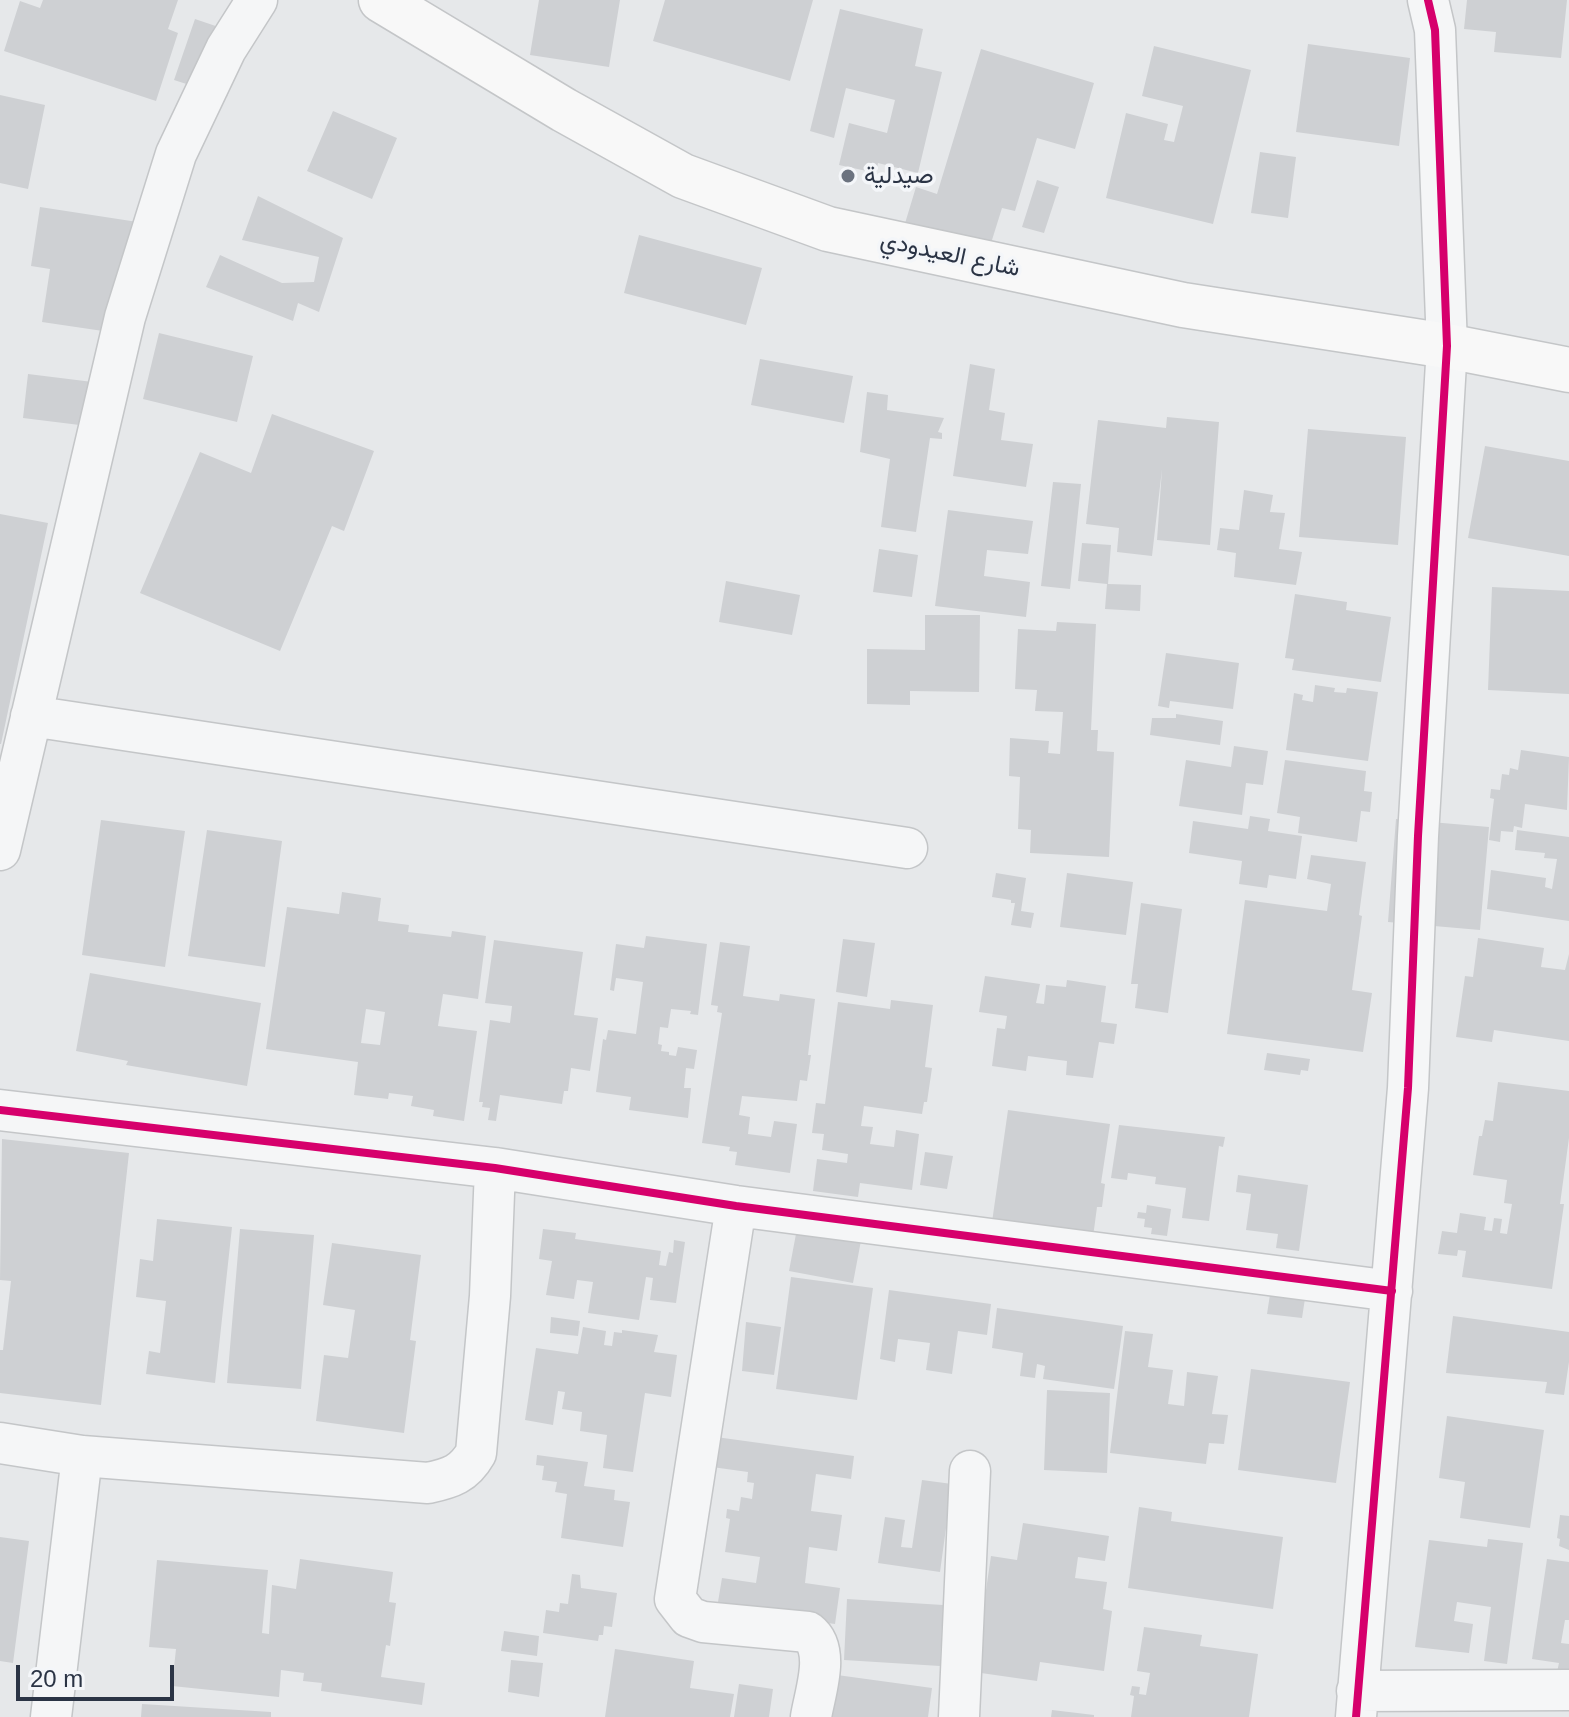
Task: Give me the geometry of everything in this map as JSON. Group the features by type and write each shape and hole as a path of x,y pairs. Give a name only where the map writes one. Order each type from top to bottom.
{"street":[{"path":"0,850 125,317 176,154 226,49 257,0"},
{"name":"شارع العيدودي","path":"381,0 564,110 683,176 828,229 1183,305 1447,346 1569,370"},
{"path":"1428,0 1435,30 1447,346 1419,820 1408,1088 1356,1704 1569,1690"},
{"path":"31,716 907,848"},
{"path":"0,1110 495,1168 736,1206 1392,1291"},
{"path":"0,1443 82,1456 428,1483 455,1477 467,1468 476,1453 490,1296 495,1168"},
{"path":"736,1206 675,1599 689,1617 703,1622 808,1632 816,1638 820,1656 811,1717"},
{"path":"51,1717 82,1456"},
{"path":"959,1717 970,1471"}],"building":[{"path":"43,0 178,0 168,29 178,33 156,101 4,51 20,1 40,8"},
{"path":"539,0 620,0 609,67 530,55"},
{"path":"665,0 813,0 790,81 653,41"},
{"path":"1467,0 1567,0 1561,58 1494,52 1496,32 1464,29"},
{"path":"840,9 923,29 915,66 942,72 918,173 878,163 876,173 839,165 849,123 887,133 895,100 846,88 834,138 810,131"},
{"path":"195,19 248,37 227,97 174,80"},
{"path":"1308,44 1410,58 1399,146 1296,132"},
{"path":"1154,46 1251,70 1213,224 1106,198 1126,113 1168,124 1164,140 1174,142 1183,106 1142,96"},
{"path":"981,49 1094,83 1075,149 1037,138 1015,211 1002,208 987,256 903,230 916,187 937,194"},
{"path":"0,95 45,105 28,189 0,183"},
{"path":"333,111 397,138 372,199 307,171"},
{"path":"1260,152 1296,157 1288,218 1251,213"},
{"path":"1037,180 1059,187 1044,233 1022,227"},
{"path":"258,196 343,238 319,312 298,303 293,321 206,287 220,255 282,283 314,282 319,257 242,240"},
{"path":"40,207 144,223 130,335 42,322 50,269 31,266"},
{"path":"639,235 762,268 746,325 624,293"},
{"path":"159,333 253,356 237,422 143,399"},
{"path":"760,359 853,376 844,423 751,405"},
{"path":"970,364 995,369 989,410 1005,413 1001,440 1033,444 1026,487 953,476"},
{"path":"28,374 117,385 112,429 23,418"},
{"path":"867,392 888,395 887,410 944,418 938,432 942,433 942,439 930,438 916,532 881,527 890,459 860,452"},
{"path":"272,414 374,451 344,531 332,526 280,651 140,593 200,452 251,473"},
{"path":"1167,417 1219,422 1210,545 1157,540 1162,469 1152,556 1117,552 1119,528 1086,524 1098,420 1166,428"},
{"path":"1308,429 1406,437 1398,545 1299,537"},
{"path":"1485,446 1569,461 1569,556 1468,538"},
{"path":"1053,482 1081,484 1070,589 1041,586"},
{"path":"1244,490 1273,495 1270,512 1285,513 1279,549 1302,552 1296,585 1234,577 1236,553 1217,550 1220,528 1239,530"},
{"path":"948,510 1033,521 1028,554 987,550 984,576 1030,582 1026,617 935,606"},
{"path":"0,514 48,523 1,744 0,744"},
{"path":"1082,543 1111,545 1108,584 1141,585 1140,611 1105,609 1107,584 1078,581"},
{"path":"879,549 918,555 912,597 873,592"},
{"path":"726,581 800,595 792,635 719,622"},
{"path":"1492,587 1569,591 1569,694 1488,690"},
{"path":"1295,594 1347,602 1346,610 1391,617 1381,682 1292,670 1294,659 1285,658"},
{"path":"925,615 980,615 979,692 910,691 910,705 867,704 867,649 925,650"},
{"path":"1057,622 1096,624 1091,730 1098,730 1097,751 1114,752 1109,857 1030,853 1031,830 1018,829 1020,777 1009,776 1010,738 1049,741 1048,753 1060,754 1063,712 1035,711 1037,690 1015,689 1018,629 1056,631"},
{"path":"1166,653 1239,663 1233,709 1170,701 1169,708 1158,706"},
{"path":"1315,685 1335,688 1334,692 1346,693 1347,688 1378,692 1368,761 1286,750 1294,693 1303,695 1302,700 1313,702"},
{"path":"1176,714 1223,721 1220,745 1150,735 1152,718 1176,718"},
{"path":"1234,746 1268,751 1263,785 1246,783 1242,815 1179,806 1186,760 1231,767"},
{"path":"1521,750 1569,757 1567,810 1525,804 1522,828 1514,826 1513,832 1501,831 1500,842 1489,840 1494,799 1490,798 1491,789 1500,790 1502,774 1509,775 1510,768 1518,770"},
{"path":"1285,760 1366,771 1364,791 1372,792 1370,812 1361,811 1357,842 1298,833 1300,817 1277,813"},
{"path":"1250,816 1270,819 1268,831 1302,836 1296,879 1269,875 1267,888 1239,884 1242,861 1189,853 1193,821 1248,829"},
{"path":"1396,819 1489,827 1480,930 1388,922"},
{"path":"101,820 185,831 165,967 82,955"},
{"path":"207,830 282,841 265,967 188,956"},
{"path":"1517,830 1569,837 1569,921 1487,909 1491,870 1546,878 1545,887 1552,889 1557,859 1544,858 1545,853 1515,850"},
{"path":"1311,855 1366,862 1352,990 1372,993 1363,1052 1227,1034 1245,900 1327,911 1331,884 1307,879"},
{"path":"996,873 1026,878 1021,911 1034,913 1031,928 1011,925 1015,903 992,897"},
{"path":"1067,873 1133,882 1126,935 1060,927"},
{"path":"342,892 381,898 378,921 409,925 408,932 451,937 452,931 486,936 478,999 443,994 438,1026 477,1031 464,1121 433,1116 434,1110 411,1106 413,1096 389,1093 388,1099 354,1095 358,1062 266,1049 287,907 339,914","holes":["366,1009 385,1012 380,1045 361,1043"]},
{"path":"1141,903 1182,909 1168,1013 1135,1008 1138,984 1131,984"},
{"path":"646,936 707,944 698,1015 671,1009 668,1028 660,1027 658,1044 662,1045 661,1051 669,1052 669,1055 676,1056 678,1047 697,1050 694,1069 686,1068 684,1088 691,1088 688,1118 629,1110 631,1097 596,1092 603,1039 606,1040 608,1030 636,1034 643,982 616,978 614,991 610,990 616,944 644,948"},
{"path":"1478,938 1544,948 1541,967 1565,970 1569,954 1569,1041 1494,1030 1492,1042 1456,1037 1465,976 1473,977"},
{"path":"843,939 875,943 867,997 836,992"},
{"path":"494,940 583,952 574,1015 598,1018 590,1071 571,1068 568,1091 564,1091 562,1104 500,1095 496,1121 488,1120 490,1108 482,1107 483,1102 479,1102 490,1020 510,1023 512,1006 485,1003"},
{"path":"720,942 750,946 743,996 779,1001 780,994 815,999 807,1081 800,1080 797,1101 742,1096 739,1115 750,1117 748,1134 771,1137 774,1121 797,1124 790,1173 735,1165 737,1152 729,1151 730,1147 702,1143 722,1013 717,1012 718,1006 711,1005"},
{"path":"90,973 261,1003 247,1086 126,1065 128,1061 76,1051"},
{"path":"985,976 1040,984 1036,1003 1044,1004 1046,985 1066,987 1067,980 1106,986 1101,1022 1117,1024 1114,1044 1099,1042 1093,1078 1066,1075 1067,1061 1028,1056 1026,1071 992,1066 997,1028 1005,1029 1007,1016 979,1012"},
{"path":"891,1000 933,1005 925,1067 932,1068 927,1102 924,1102 922,1114 864,1106 861,1126 873,1127 870,1144 894,1147 896,1130 919,1134 912,1190 860,1183 858,1197 813,1191 817,1159 847,1163 848,1154 822,1150 824,1134 812,1133 816,1103 825,1104 838,1002 890,1009"},
{"path":"1267,1053 1310,1059 1308,1071 1301,1070 1300,1075 1264,1070"},
{"path":"1498,1082 1569,1091 1569,1138 1560,1204 1564,1204 1552,1289 1462,1277 1466,1251 1458,1250 1457,1256 1438,1254 1442,1231 1457,1233 1460,1213 1486,1217 1484,1230 1492,1231 1494,1218 1502,1219 1500,1233 1507,1234 1512,1204 1504,1203 1507,1180 1473,1175 1479,1136 1482,1136 1485,1120 1493,1121"},
{"path":"1008,1110 1110,1124 1101,1183 1105,1184 1102,1207 1097,1207 1093,1237 992,1222"},
{"path":"1119,1125 1225,1137 1223,1147 1219,1146 1209,1221 1182,1218 1186,1188 1155,1184 1156,1177 1128,1173 1127,1180 1111,1178"},
{"path":"2,1139 129,1153 101,1405 0,1393 0,1350 3,1350 11,1281 0,1280"},
{"path":"925,1152 953,1156 947,1189 920,1185"},
{"path":"1238,1175 1308,1185 1299,1251 1276,1248 1278,1234 1246,1230 1251,1194 1236,1192"},
{"path":"1147,1205 1171,1209 1167,1236 1151,1234 1152,1228 1144,1227 1145,1219 1137,1218 1138,1212 1146,1213"},
{"path":"799,1218 863,1230 853,1283 789,1271"},
{"path":"157,1219 232,1227 215,1383 146,1374 149,1351 160,1353 166,1301 136,1297 140,1259 153,1261"},
{"path":"240,1229 314,1235 301,1389 227,1383"},
{"path":"543,1229 576,1233 575,1239 661,1251 659,1265 666,1266 669,1252 673,1253 674,1240 685,1242 676,1303 650,1300 653,1278 646,1277 639,1320 588,1313 593,1282 577,1280 574,1299 546,1295 552,1261 539,1259"},
{"path":"332,1243 421,1255 410,1340 416,1341 404,1433 316,1421 324,1355 348,1358 355,1310 323,1305"},
{"path":"791,1277 873,1288 857,1400 776,1389"},
{"path":"1271,1288 1306,1292 1302,1318 1267,1314"},
{"path":"889,1290 991,1304 987,1335 958,1331 952,1374 926,1370 930,1343 898,1339 895,1362 880,1359"},
{"path":"997,1308 1123,1326 1114,1389 1043,1379 1045,1366 1037,1364 1035,1378 1020,1376 1023,1353 992,1348"},
{"path":"1453,1316 1569,1332 1564,1395 1545,1393 1547,1382 1446,1373"},
{"path":"551,1317 580,1321 578,1336 550,1333"},
{"path":"746,1322 781,1327 774,1375 742,1371"},
{"path":"583,1327 606,1331 604,1345 612,1346 614,1332 622,1333 622,1330 658,1335 654,1352 677,1355 671,1397 645,1393 633,1472 603,1468 607,1435 580,1431 582,1412 562,1409 565,1392 558,1391 553,1425 525,1420 536,1348 578,1354"},
{"path":"1125,1331 1153,1334 1148,1367 1173,1370 1168,1404 1184,1406 1187,1372 1218,1376 1212,1414 1228,1415 1224,1444 1209,1443 1206,1464 1110,1453"},
{"path":"1251,1369 1350,1382 1336,1483 1238,1470"},
{"path":"1047,1390 1110,1393 1107,1473 1044,1470"},
{"path":"1447,1416 1544,1430 1530,1528 1460,1518 1465,1482 1439,1478"},
{"path":"716,1437 854,1456 851,1479 816,1474 811,1511 842,1515 837,1551 809,1547 805,1583 840,1588 835,1624 717,1608 722,1578 756,1583 760,1557 725,1552 730,1519 726,1518 727,1509 739,1511 741,1497 752,1499 754,1483 747,1482 748,1472 712,1467"},
{"path":"537,1455 588,1462 584,1486 615,1490 614,1500 630,1502 623,1547 561,1538 567,1494 555,1492 557,1482 542,1480 544,1466 536,1465"},
{"path":"922,1480 952,1484 940,1572 878,1563 885,1517 905,1520 901,1547 912,1548"},
{"path":"1139,1507 1172,1512 1171,1521 1283,1537 1273,1609 1128,1588"},
{"path":"1560,1515 1569,1516 1569,1550 1559,1546"},
{"path":"1023,1523 1109,1536 1105,1561 1078,1557 1075,1578 1107,1582 1103,1609 1112,1611 1104,1671 1040,1662 1037,1681 974,1672 991,1556 1017,1560"},
{"path":"0,1537 29,1541 13,1663 0,1661"},
{"path":"1488,1539 1523,1543 1507,1664 1484,1661 1491,1607 1457,1602 1454,1621 1473,1624 1469,1653 1415,1647 1429,1540 1487,1547"},
{"path":"300,1559 393,1572 389,1602 396,1603 390,1646 386,1645 381,1677 425,1683 422,1705 321,1691 322,1683 303,1681 304,1673 281,1670 279,1697 172,1686 176,1649 149,1647 157,1560 268,1570 262,1633 269,1634 272,1585 296,1589"},
{"path":"1547,1559 1569,1562 1569,1620 1565,1620 1561,1643 1569,1644 1569,1674 1557,1672 1559,1663 1532,1659"},
{"path":"572,1574 580,1575 581,1588 617,1593 612,1627 604,1626 603,1635 599,1635 598,1641 543,1633 546,1610 559,1612 560,1603 568,1604"},
{"path":"847,1599 943,1605 940,1666 844,1660"},
{"path":"1144,1627 1202,1635 1200,1646 1258,1654 1249,1717 1131,1717 1132,1686 1140,1687 1139,1694 1146,1695 1150,1673 1137,1671"},
{"path":"504,1631 539,1636 537,1656 501,1651"},
{"path":"615,1649 694,1661 690,1688 734,1694 730,1717 605,1717"},
{"path":"511,1660 543,1663 539,1697 508,1692"},
{"path":"837,1675 932,1688 928,1717 831,1717"},
{"path":"739,1684 773,1689 769,1717 734,1717"},
{"path":"142,1704 271,1712 271,1717 141,1717"},
{"path":"1052,1710 1094,1715 1094,1717 1051,1717"}],"cycle path":[{"path":"1356,1717 1408,1088 1418,836 1447,346 1435,30 1428,0"},
{"path":"0,1110 495,1168 736,1206 1392,1291"}],"place":[{"name":"صيدلية","path":"848,176"}]}
